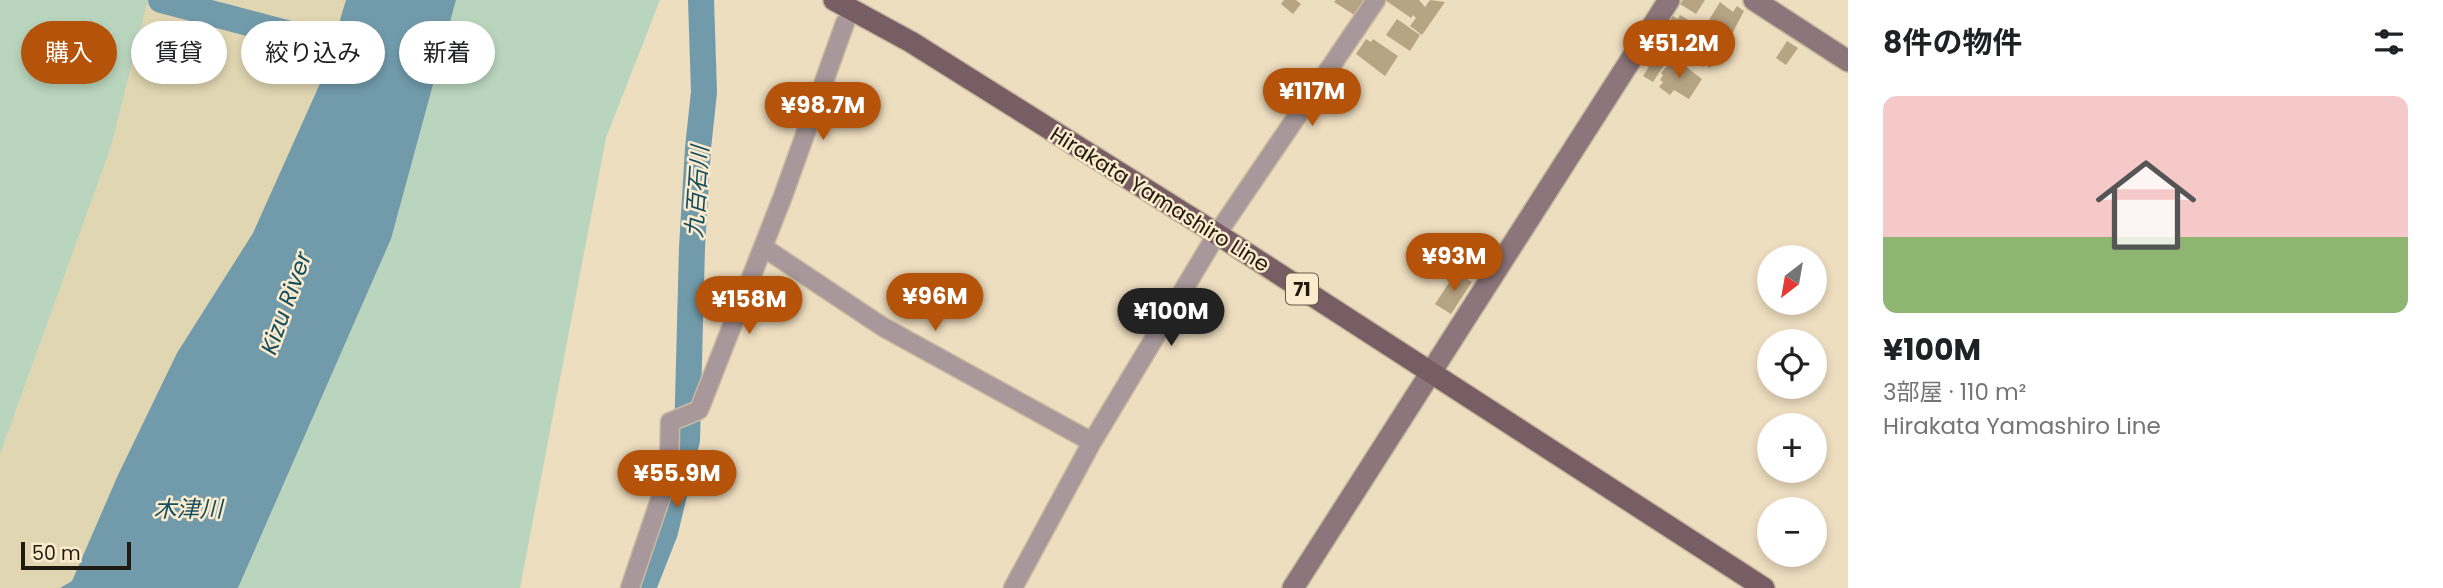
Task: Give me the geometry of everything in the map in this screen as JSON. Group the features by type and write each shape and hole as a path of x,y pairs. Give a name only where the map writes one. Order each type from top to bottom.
{"main road":[{"name":"Hirakata Yamashiro Line","path":"834,0 911,42 1217,234 1430,369 1764,588"}],"street":[{"path":"1013,588 1092,442 1217,234 1376,0"},
{"path":"1293,588 1430,369 1669,0"},
{"path":"1754,0 1848,61"},
{"path":"631,588 668,472 670,422 699,410 763,247 845,23"},
{"path":"763,247 883,327 1092,442"}],"green space":[{"path":"0,0 148,0 143,21 131,21 131,68 111,147 0,455"},
{"path":"456,0 660,0 606,138 520,588 238,588 391,239 433,84 495,84 495,21 450,21"}],"sand":[{"path":"148,0 346,0 340,21 241,21 241,84 320,84 253,233 177,353 118,475 72,581 60,588 0,588 0,455 111,147 131,68 131,84 227,84 227,21 143,21"}],"water":[{"name":"木津川","path":"346,0 456,0 450,21 399,21 399,84 433,84 391,239 238,588 60,588 72,581 118,475 177,353 253,233 320,84 385,84 385,21 340,21"}],"building":[{"path":"1284,0 1296,0 1301,4 1293,14 1281,4"},
{"path":"1385,0 1419,0 1425,7 1430,0 1445,2 1422,35 1410,26 1416,18 1413,15 1411,18"},
{"path":"1683,0 1705,0 1696,14 1680,4"},
{"path":"1366,1 1356,16 1334,2"},
{"path":"1720,2 1733,12 1737,6 1744,11 1732,34 1709,20"},
{"path":"1671,15 1678,19 1680,15 1692,22 1687,30 1668,20"},
{"path":"1397,19 1420,35 1410,51 1386,35"},
{"path":"1710,31 1726,45 1710,68 1695,62"},
{"path":"1366,39 1371,42 1373,39 1398,56 1385,76 1356,54"},
{"path":"1787,41 1798,48 1786,65 1776,58"},
{"path":"1659,42 1672,53 1653,82 1643,76 1649,67 1641,62 1653,43 1657,45"},
{"path":"1674,58 1702,79 1689,99 1674,90 1670,95 1659,87 1663,82 1660,80 1663,75 1661,73"},
{"path":"1456,272 1472,282 1451,314 1435,304"}],"waterway":[{"path":"161,0 241,21"},
{"name":"九百石川","path":"643,588 665,532 687,440 692,247 704,92 701,0"}],"water label":[{"name":"Kizu River","path":"286,303"}]}
